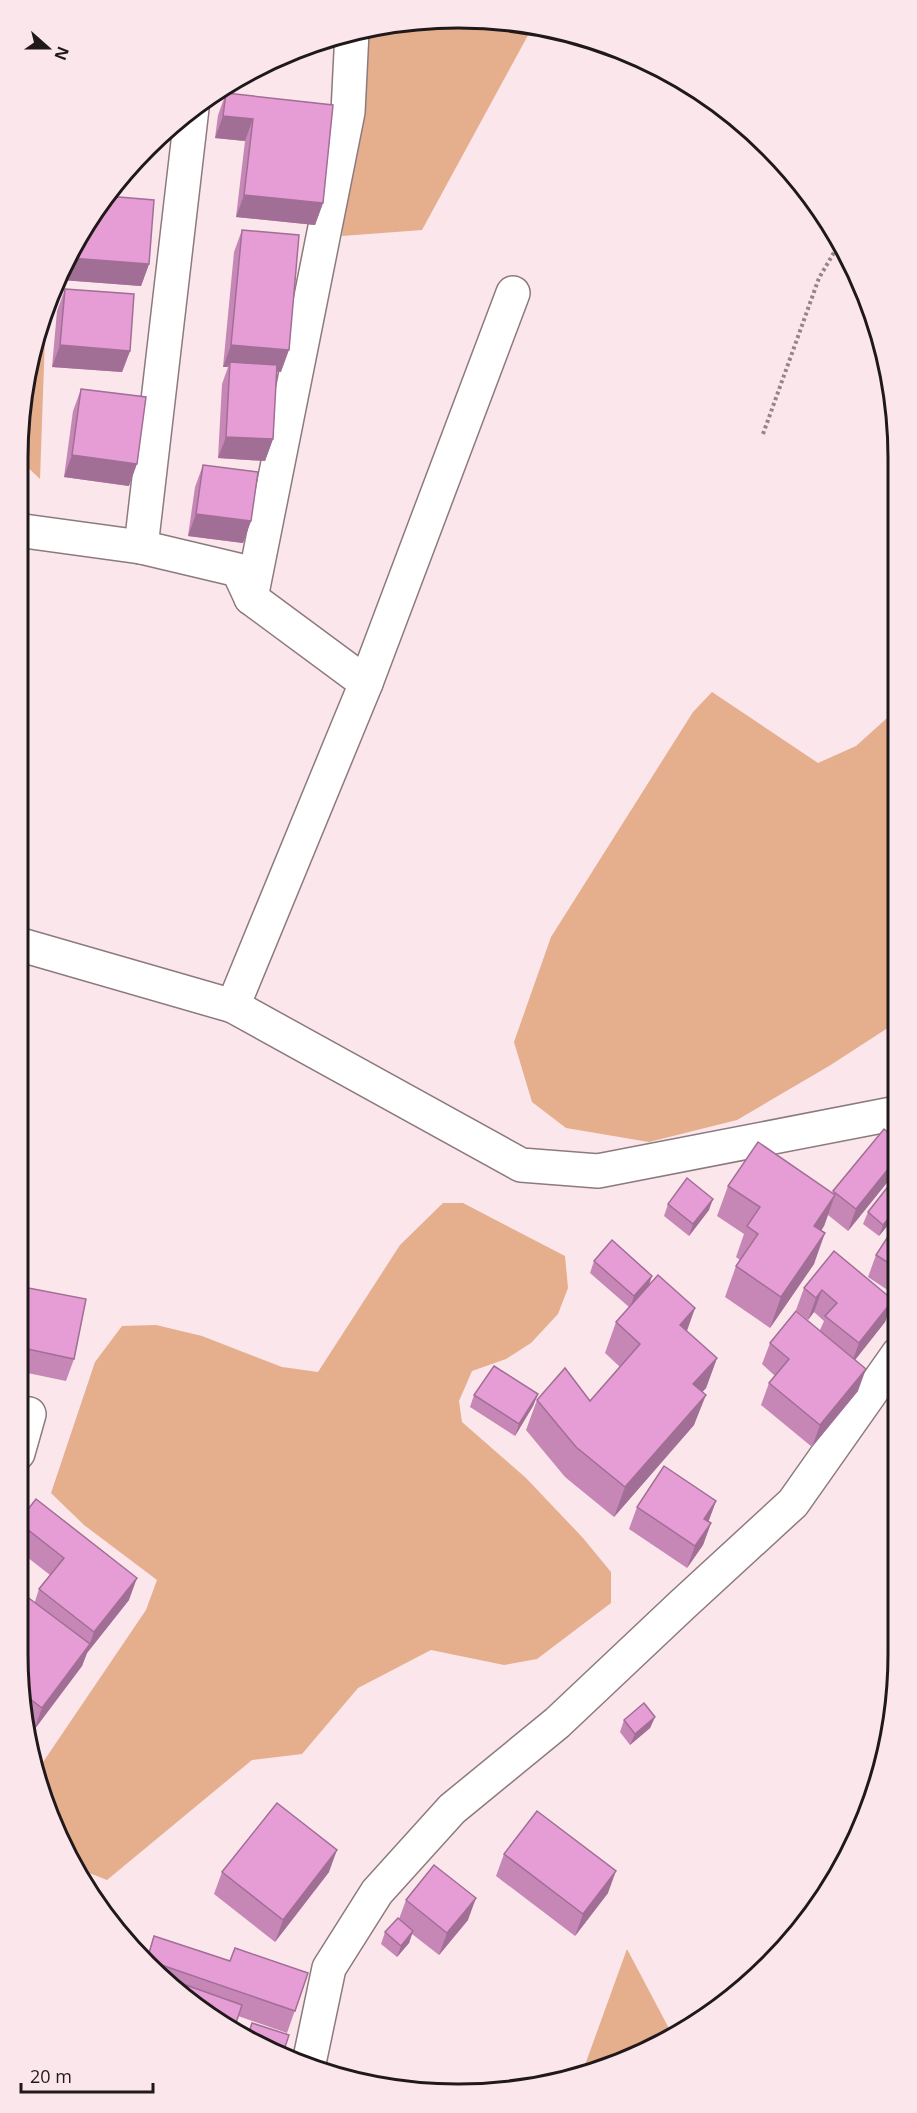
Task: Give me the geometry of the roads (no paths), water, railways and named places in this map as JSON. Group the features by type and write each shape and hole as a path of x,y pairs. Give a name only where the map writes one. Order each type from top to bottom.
{"street":[{"path":"251,598 348,112 351,42"},
{"path":"141,547 190,122"},
{"path":"232,1006 366,683 513,293"},
{"path":"28,530 141,547 238,570 251,598 366,683"},
{"path":"28,947 232,1006 521,1165 598,1171 888,1115"},
{"path":"310,2058 329,1968 376,1892 452,1809 557,1723 793,1503 888,1368"}]}
